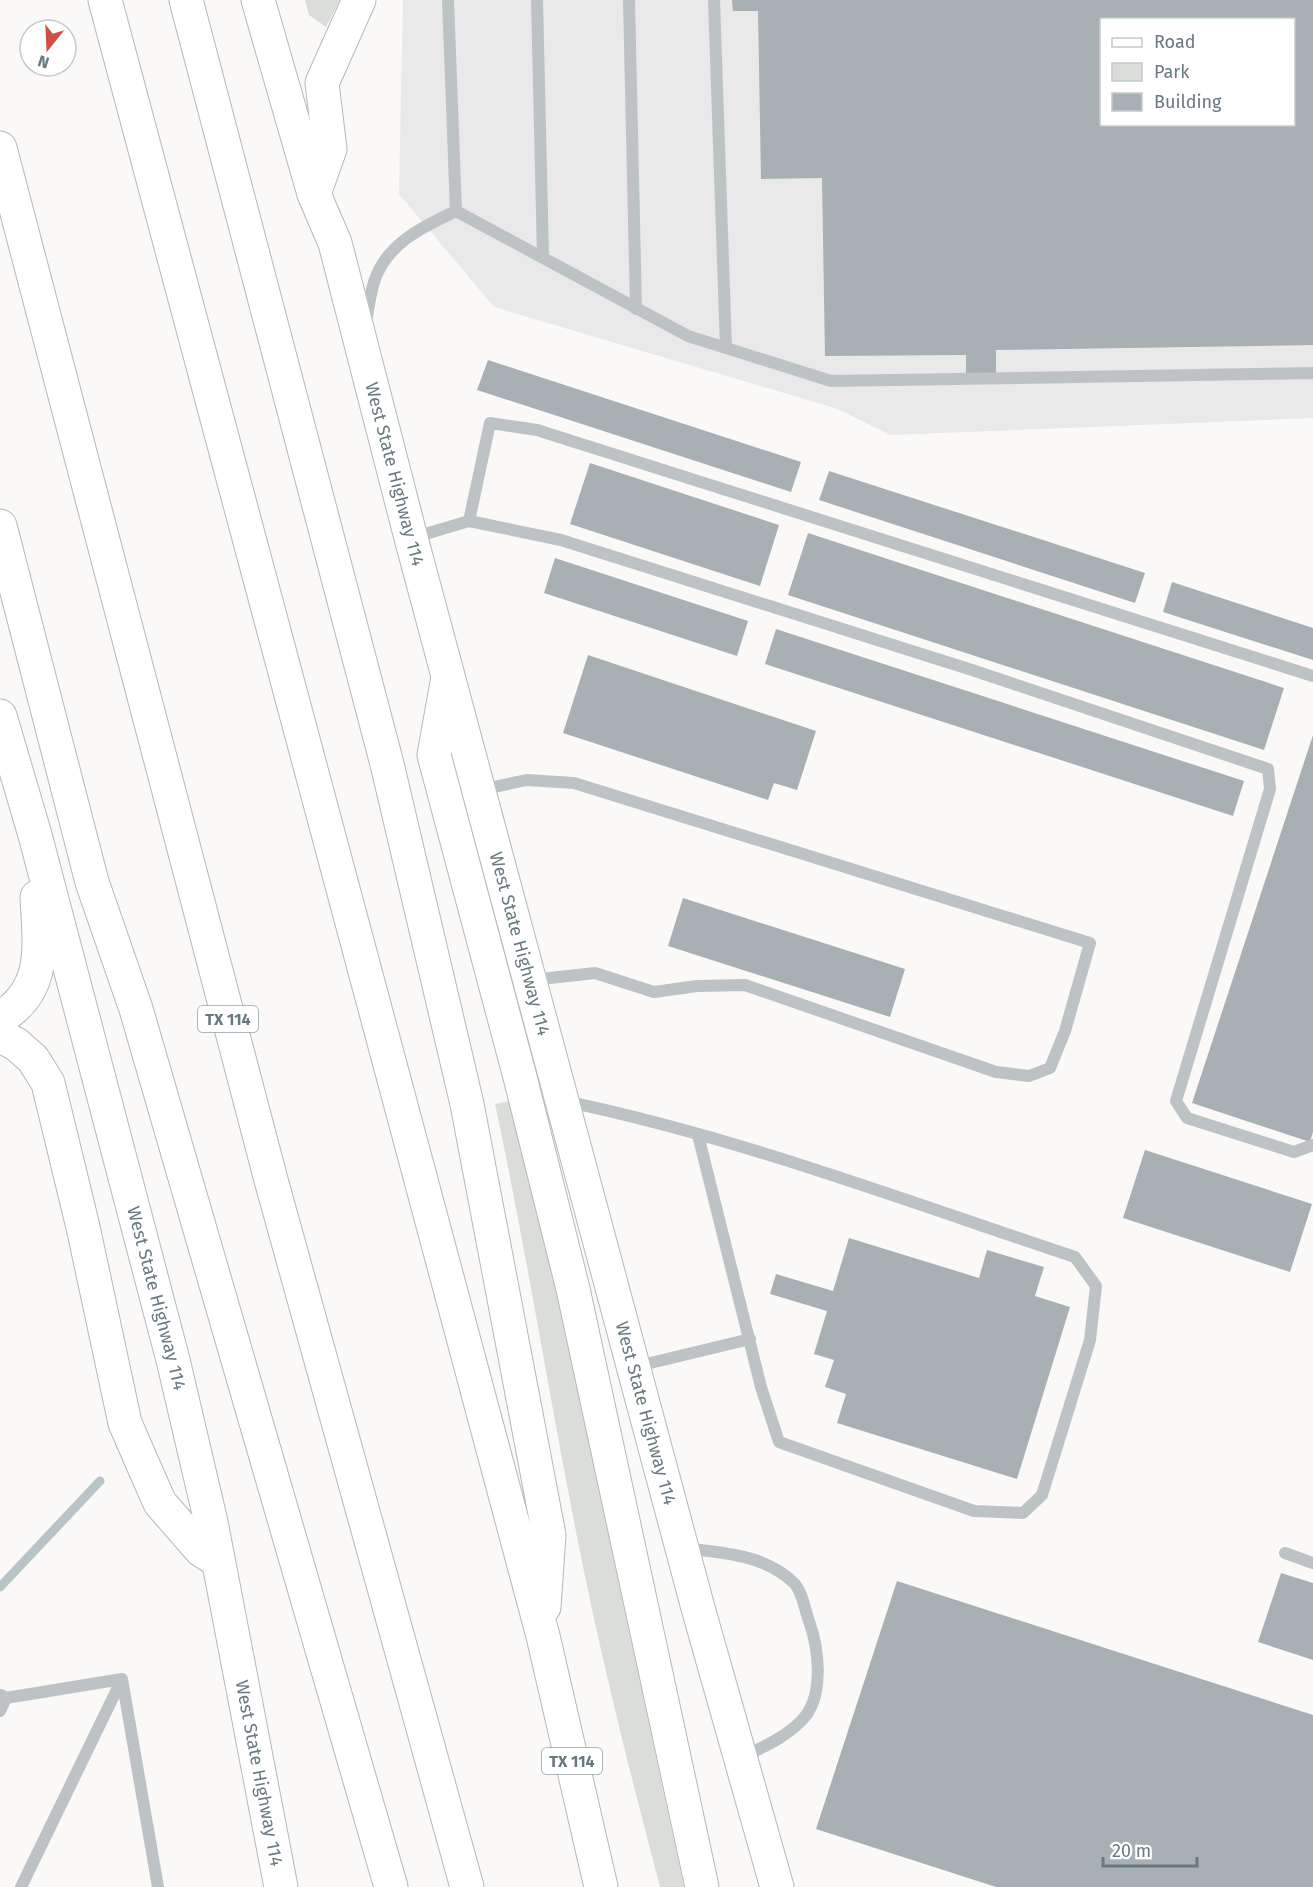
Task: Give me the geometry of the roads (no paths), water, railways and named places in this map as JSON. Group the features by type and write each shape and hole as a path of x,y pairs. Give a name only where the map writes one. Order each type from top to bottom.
{"main road":[{"name":"TX 114","path":"105,0 543,1636 601,1887"},
{"path":"186,0 387,764 467,1104 549,1535 543,1636"},
{"name":"West State Highway 114","path":"258,0 314,194 335,243 411,538 532,980 682,1548 777,1887"},
{"path":"314,194 330,149 322,83 359,0"},
{"name":"TX 114","path":"0,148 271,1180 467,1887"},
{"path":"0,526 92,882 136,1009 391,1887"},
{"path":"448,676 434,755 520,1077 573,1289 702,1887"},
{"name":"West State Highway 114","path":"0,716 35,835 173,1360 218,1561 281,1887"},
{"path":"0,1018 12,1011 26,993 39,964 35,835"},
{"path":"0,1036 16,1044 33,1059 48,1083 83,1227 125,1423 160,1503 201,1550 218,1561"}],"lane":[{"path":"448,0 456,211"},
{"path":"537,0 543,256"},
{"path":"629,0 636,309"},
{"path":"714,0 726,348"},
{"path":"456,211 688,336 831,381 1313,373"},
{"path":"361,348 374,282 387,259 403,240 422,226 456,211"},
{"path":"469,521 490,423 537,430 1313,676"},
{"path":"411,538 469,521 561,540 972,670 1268,769 1270,789 1176,1101 1188,1118 1294,1152 1313,1145"},
{"path":"479,790 527,780 574,783 1090,943 1065,1031 1050,1068 1029,1076 996,1072 745,985 697,986 654,992 595,973 532,980"},
{"path":"563,1100 629,1114 698,1134 1075,1257 1096,1286 1090,1340 1042,1495 1023,1513 974,1511 779,1442 750,1339 698,1134"},
{"path":"634,1367 750,1339"},
{"path":"682,1548 749,1557 778,1571 796,1585 817,1644 815,1698 802,1721 770,1744 740,1758"},
{"path":"1285,1553 1313,1563"},
{"path":"0,1711 3,1696 122,1679"},
{"path":"21,1887 122,1679"},
{"path":"122,1679 158,1887"}],"waterway":[{"path":"0,1587 100,1481"}]}
